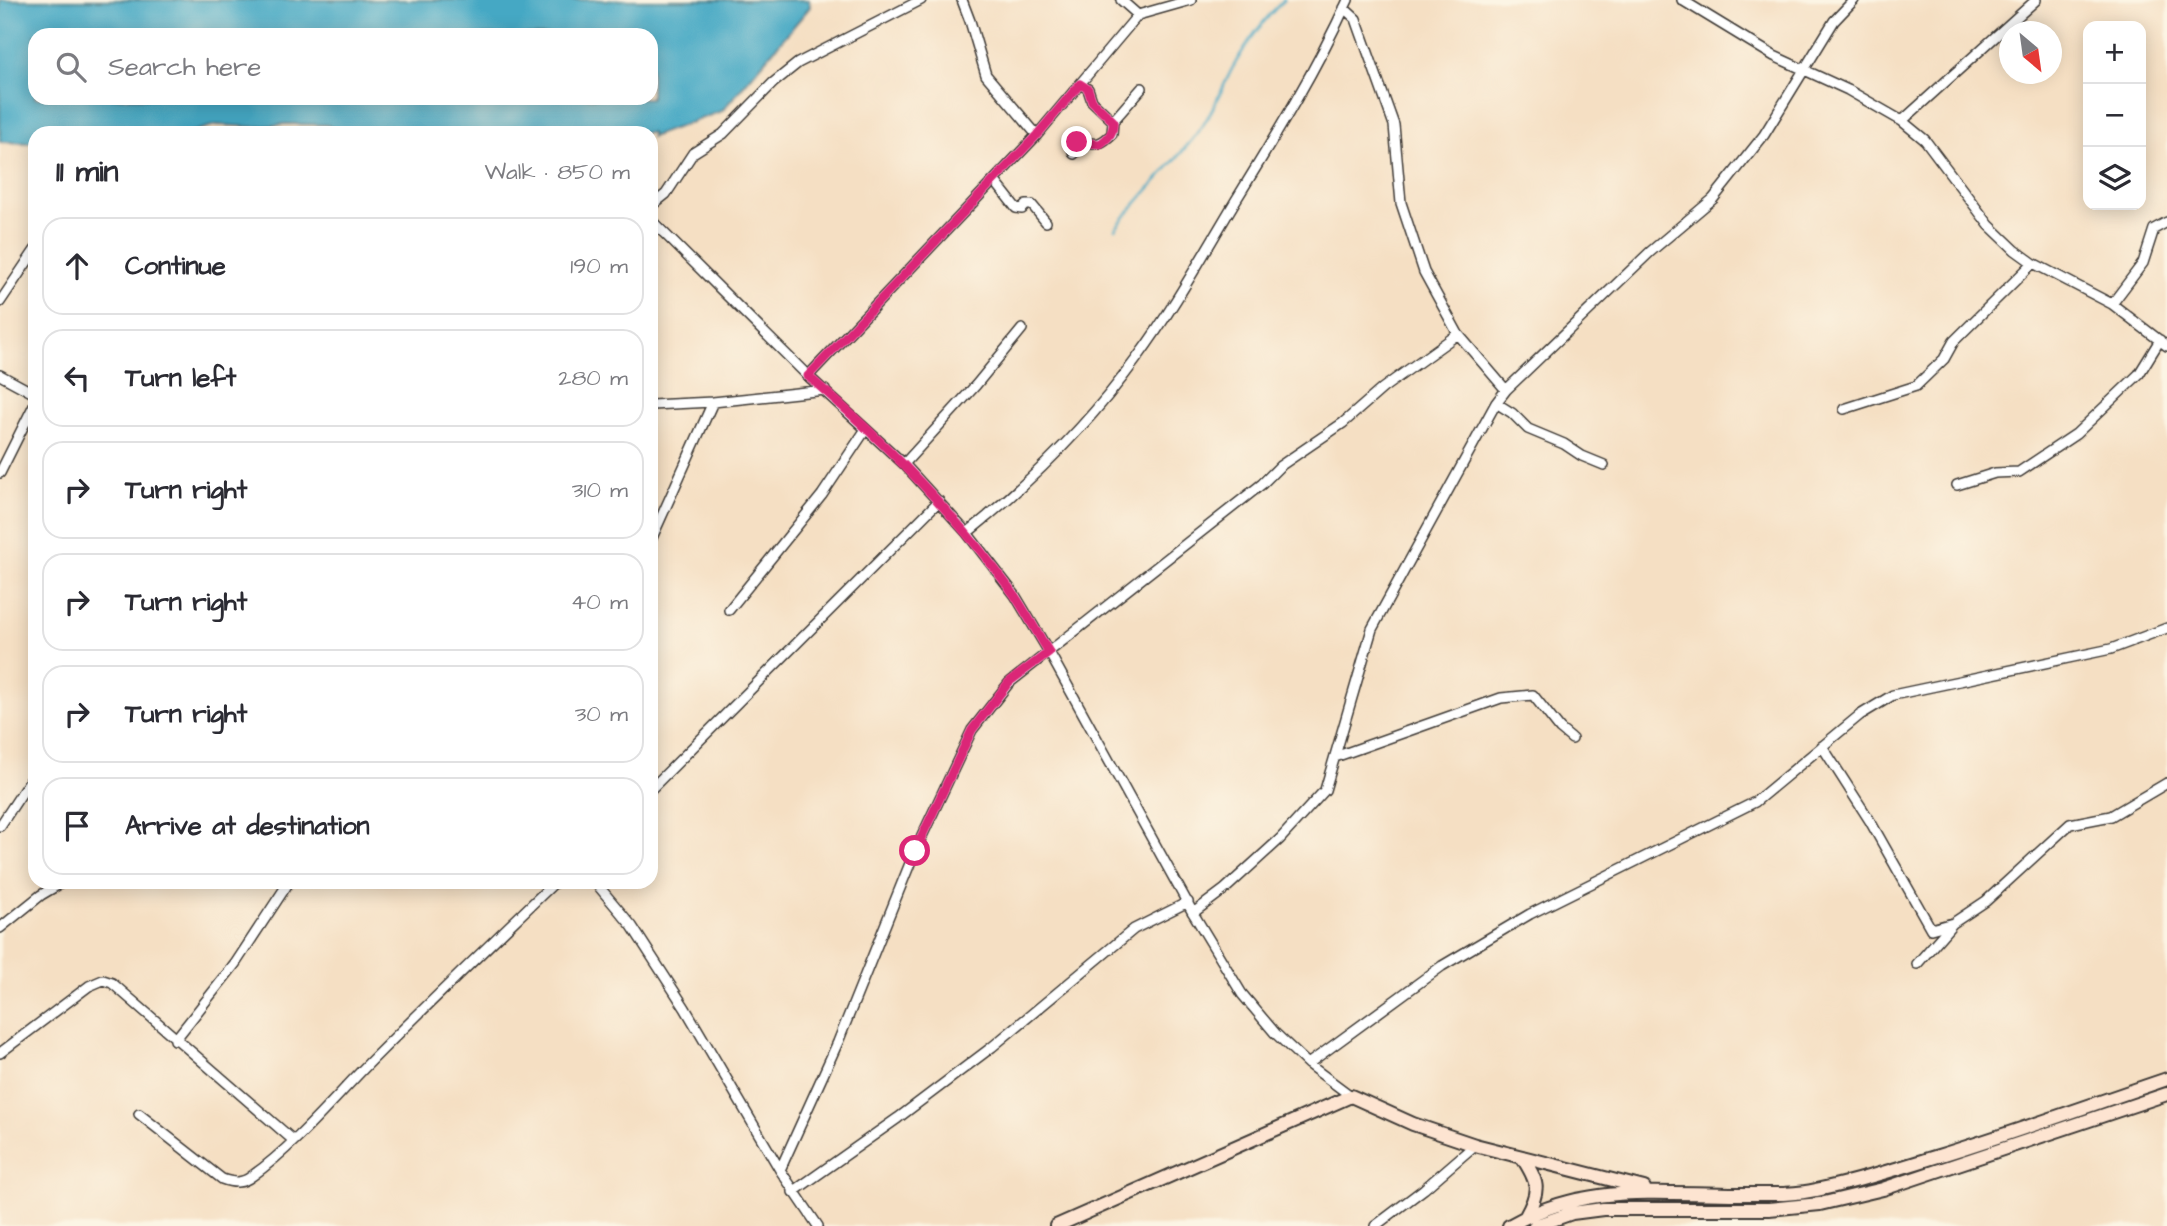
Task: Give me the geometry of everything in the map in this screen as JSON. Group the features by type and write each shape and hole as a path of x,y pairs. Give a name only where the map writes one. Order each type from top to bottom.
{"main road":[{"path":"1508,1226 1561,1202 1607,1193 1702,1195 1814,1191 1962,1149 2167,1079"},
{"path":"1535,1226 1572,1213 1603,1209 1769,1209 1819,1204 1883,1189 2167,1094"},
{"path":"1056,1226 1351,1096 1413,1124 1475,1145 1658,1192"},
{"path":"1522,1157 1533,1174 1537,1189 1526,1216"}],"street":[{"path":"658,199 670,188 693,153 723,134 773,83 798,63 922,0"},
{"path":"962,0 986,75 1037,135"},
{"path":"1121,0 1138,15"},
{"path":"808,376 1037,135 1138,15 1191,0"},
{"path":"1682,0 1774,56 1848,90 1902,121 1925,140 1989,225 2015,250 2033,263 2112,304 2164,343 2139,374 2076,434 2019,472 1995,473 1957,485"},
{"path":"1193,913 1225,889 1280,839 1325,790 1372,629 1496,403 1506,390 1650,252 1713,199 1764,135 1834,21 1854,0"},
{"path":"1902,121 2036,0"},
{"path":"967,533 1000,507 1044,465 1104,402 1139,356 1281,126 1346,4 1356,19 1394,125 1401,203 1424,272 1458,334 1506,390"},
{"path":"1080,84 1088,89 1092,101 1113,121"},
{"path":"1074,154 1072,148 1077,142 1096,145 1112,134 1113,121 1142,88"},
{"path":"994,180 1016,208 1032,205 1046,222"},
{"path":"2112,304 2143,263 2154,229 2167,222"},
{"path":"658,227 808,376 904,464 967,533 1014,595 1049,652 1193,913 1242,994 1275,1033 1308,1064 1351,1096"},
{"path":"0,302 28,260"},
{"path":"1844,409 1916,387 1944,359 1954,341 2033,263"},
{"path":"904,464 976,386 1022,329"},
{"path":"780,1170 838,1042 915,851 972,730 1009,682 1262,484 1280,466 1343,423 1383,388 1458,334"},
{"path":"0,374 28,390"},
{"path":"658,405 713,402 825,390"},
{"path":"658,524 713,402"},
{"path":"1496,403 1512,413 1528,429 1564,444 1604,466"},
{"path":"0,474 28,417"},
{"path":"729,610 821,495 866,429"},
{"path":"658,782 939,501"},
{"path":"1308,1064 1442,966 1530,914 1755,802 1860,715 1893,695 2111,649 2167,628"},
{"path":"1335,757 1502,698 1533,695 1560,729 1572,739"},
{"path":"1822,746 1870,821 1931,929 1953,923"},
{"path":"1917,964 1953,923 1986,901 2070,824 2111,817 2167,782"},
{"path":"0,826 28,784"},
{"path":"0,928 51,889"},
{"path":"175,1040 235,964 284,889"},
{"path":"139,1114 222,1179 231,1183 243,1182 293,1140 548,889"},
{"path":"602,889 646,946 793,1192 818,1226"},
{"path":"793,1192 981,1055 1134,929 1188,902"},
{"path":"0,1053 89,986 103,980 112,983 293,1140"},
{"path":"1375,1226 1475,1145"}],"water":[{"path":"0,0 809,0 810,7 722,111 658,134 658,126 28,126 28,143 0,142"}],"waterway":[{"path":"1115,229 1199,131 1243,50 1284,0"}],"route":[{"path":"915,851 972,730 1009,682 1049,652 1014,595 967,533 904,464 808,376 1037,135 1080,84 1088,89 1092,101 1113,121 1113,128 1112,134 1100,144 1077,142"}]}
